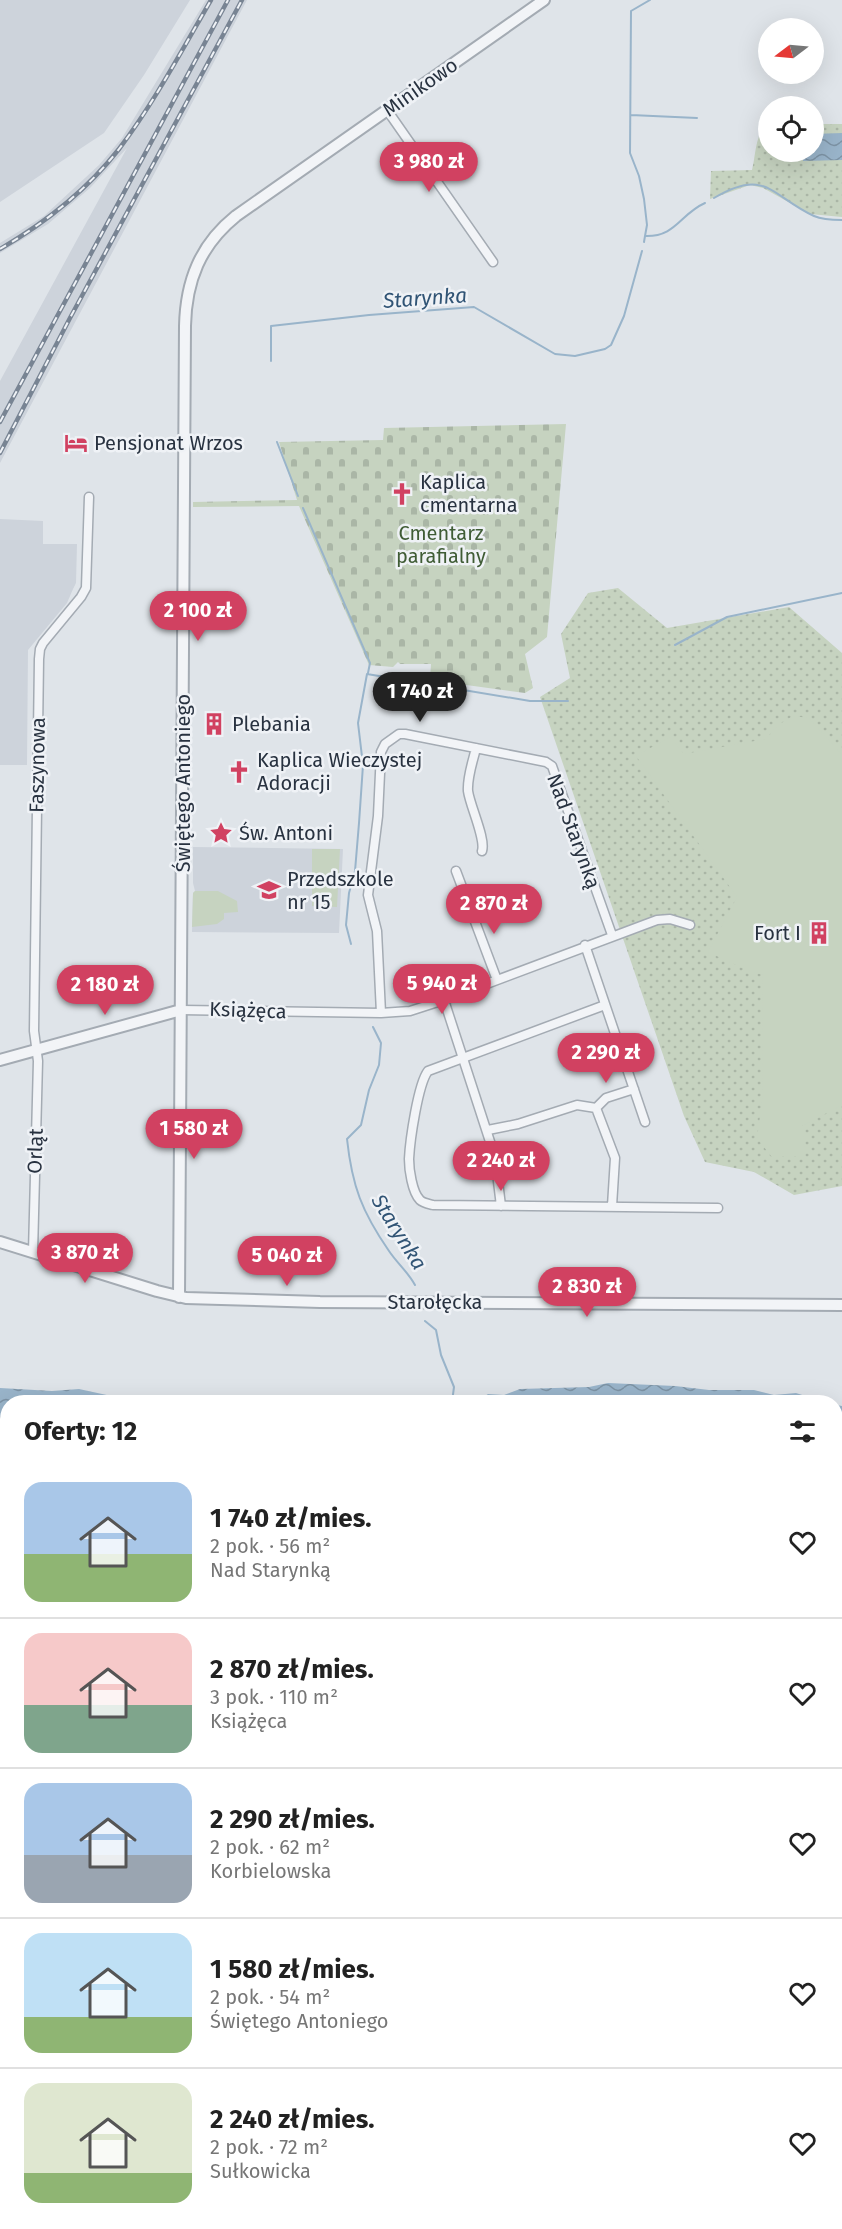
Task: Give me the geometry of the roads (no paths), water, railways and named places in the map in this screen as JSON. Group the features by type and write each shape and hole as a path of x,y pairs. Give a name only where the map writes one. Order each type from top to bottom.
{"street":[{"name":"Minikowo","path":"194,270 206,248 228,222 544,0"},
{"path":"387,110 493,262"},
{"name":"Świętego Antoniego","path":"178,1297 185,326 187,294 194,270"},
{"name":"Faszynowa","path":"36,1050 34,898 39,653 43,643 86,588 89,497"},
{"name":"Nad Starynką","path":"381,1013 377,931 368,895 378,816 381,749 396,736 402,734 476,748 546,762 552,766 612,935"},
{"path":"476,748 468,790 484,842 482,851"},
{"path":"456,871 497,980"},
{"name":"Książęca","path":"0,1060 181,1013 410,1011 657,920 670,919 690,925"},
{"path":"585,945 645,1122"},
{"path":"444,1000 488,1130 498,1172 501,1206"},
{"path":"605,1005 434,1067 424,1076 409,1157 410,1170 418,1196 426,1203 433,1205 718,1208"},
{"name":"Orląt","path":"33,1252 38,1061 36,1050"},
{"path":"596,1108 606,1098 634,1089"},
{"path":"488,1130 518,1124 577,1105 596,1108"},
{"path":"596,1108 615,1158 612,1206"},
{"name":"Starołęcka","path":"0,1242 178,1297 307,1302 842,1305"}],"water":[{"path":"842,133 842,160 824,160 824,134"},
{"path":"608,1383 709,1390 754,1390 774,1395 504,1395 520,1389 589,1387"},
{"path":"0,1388 52,1391 79,1389 107,1395 0,1395"},
{"path":"796,1393 802,1395 774,1395"}],"waterway":[{"name":"Starynka","path":"645,236 647,225 644,199 639,176 630,153 631,11 650,0"},
{"path":"631,115 697,118"},
{"name":"Starynka","path":"714,198 731,189 757,185 777,193 814,216 842,220"},
{"name":"Starynka","path":"644,242 645,236 664,233 705,203"},
{"name":"Starynka","path":"271,361 271,326 369,315 474,307 555,354 575,356 605,349 611,345 624,316 642,251"},
{"name":"Starynka","path":"277,442 298,496"},
{"name":"Starynka","path":"303,508 370,663 368,673"},
{"name":"Starynka","path":"675,645 727,617 842,593"},
{"name":"Starynka","path":"351,944 346,925 349,893 355,871 363,765 358,723 367,674 530,701 568,701"},
{"name":"Starynka","path":"373,1027 381,1043 379,1065 369,1090 361,1125 347,1139 349,1156 355,1185 365,1211 389,1251 415,1285"},
{"name":"Starynka","path":"425,1321 436,1330 441,1355 454,1387 453,1395"}],"railway":[{"path":"0,249 64,205 107,164 144,113 211,0"},
{"path":"0,422 228,0"},
{"path":"0,453 70,318 242,0"}],"place":[{"name":"Pensjonat Wrzos","path":"76,443"},
{"name":"Kaplica cmentarna","path":"402,494"},
{"name":"Plebania","path":"214,724"},
{"name":"Kaplica Wieczystej Adoracji","path":"239,772"},
{"name":"Św. Antoni","path":"221,833"},
{"name":"Przedszkole nr 15","path":"269,890"},
{"name":"Fort I","path":"819,933"}],"park label":[{"name":"Cmentarz parafialny","path":"441,544"}]}
